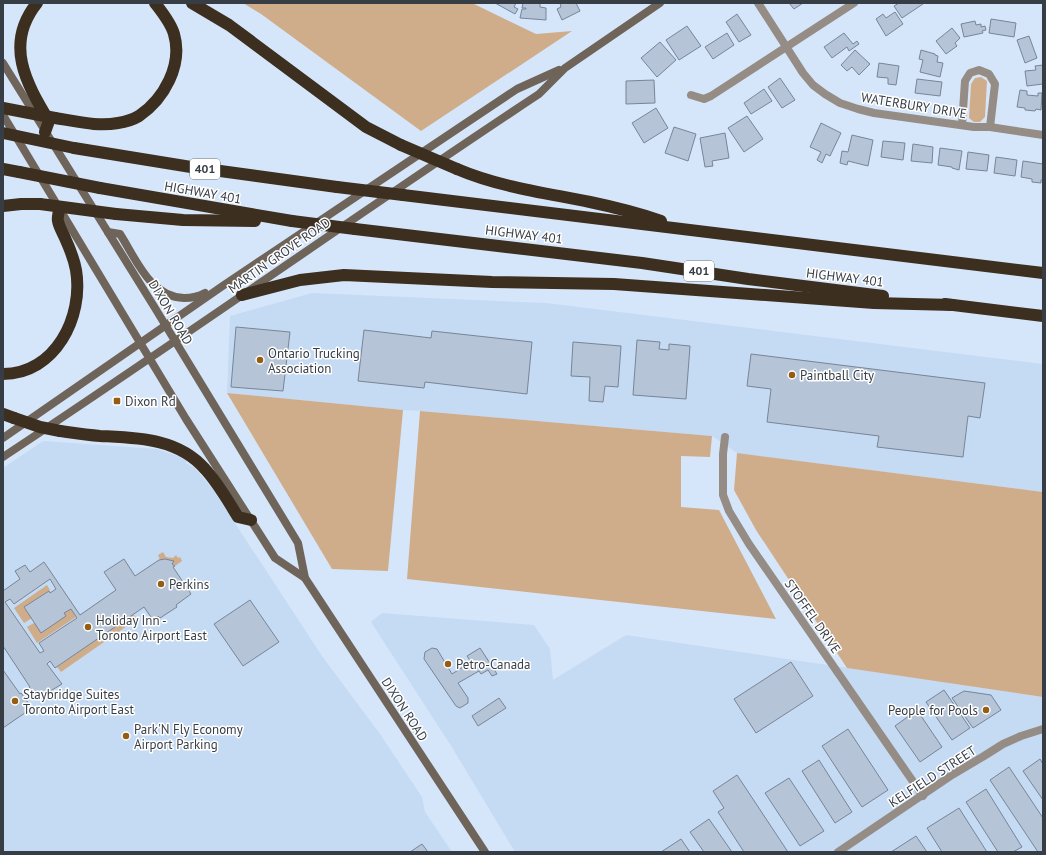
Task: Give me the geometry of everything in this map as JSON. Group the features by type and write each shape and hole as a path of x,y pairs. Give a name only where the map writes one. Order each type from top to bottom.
{"highway":[{"path":"37,3 30,13 21,35 20,50 22,65 28,83 49,120 45,132"},
{"path":"3,108 99,126 119,123 138,117 155,102 172,76 176,54 174,34 162,12 155,3"},
{"path":"192,3 229,25 366,127 401,145 470,175 622,209 693,230"},
{"name":"HIGHWAY 401","path":"3,133 74,148 191,167 337,187 1043,273"},
{"name":"HIGHWAY 401","path":"3,169 100,188 292,221 642,263 1043,316"},
{"path":"3,206 40,204 116,214 206,221 292,221"},
{"path":"3,374 25,371 40,363 50,355 63,339 71,321 75,303 77,282 76,272 69,246 58,222 59,209"},
{"path":"242,295 298,280 344,275 492,282 614,284 874,303 953,305"},
{"path":"8,416 60,432 146,439 160,442 182,450 194,457 206,469 238,517 251,520"}],"main road":[{"name":"MARTIN GROVE ROAD","path":"3,457 150,359 302,254 539,94 566,68 659,3"},
{"name":"DIXON ROAD","path":"3,63 298,543 305,578 485,852"},
{"name":"MARTIN GROVE ROAD","path":"3,438 165,325 517,89 566,68"},
{"name":"DIXON ROAD","path":"3,115 186,418 275,558 305,578"},
{"path":"108,232 120,234 154,287 167,294 181,298 198,297 218,286 224,285"}],"street":[{"name":"WATERBURY DRIVE","path":"758,3 803,73 813,85 840,103 874,112 1043,135"},
{"path":"691,95 704,99 711,96 854,3"},
{"path":"962,125 966,81 970,73 979,70 989,74 995,84 990,127"},
{"name":"STOFFEL DRIVE","path":"725,436 723,454 723,495 729,511 749,544 923,796"},
{"name":"KELFIELD STREET","path":"838,852 952,775 1003,744 1043,729"}],"shaded area":[{"path":"243,3 472,3 536,34 572,31 421,131 261,14"},
{"path":"981,77 987,81 985,117 980,122 974,122 969,118 971,84 975,78"},
{"path":"312,293 546,303 1043,364 1043,492 737,453 712,436 403,410 227,393 230,316"},
{"path":"227,393 403,410 388,571 332,569"},
{"path":"420,411 712,436 710,457 681,456 681,507 719,510 776,619 407,579"},
{"path":"43,441 157,449 187,459 186,463 195,468 214,491 322,656 380,734 422,797 425,812 452,852 3,852 3,468"},
{"path":"737,453 1043,492 1043,697 847,668 756,530 734,490"},
{"path":"163,552 166,557 173,558 176,555 178,558 180,557 182,561 175,566 172,564 174,561 165,559 160,560 158,555"},
{"path":"47,585 50,590 24,607 32,618 24,623 14,608"},
{"path":"71,609 76,617 37,643 27,627"},
{"path":"382,613 534,625 550,649 553,680 626,635 1043,697 1043,852 515,852 453,749 371,622"},
{"path":"133,614 137,619 61,672 57,667"}],"building":[{"path":"495,3 516,3 514,7 518,9 515,14"},
{"path":"523,3 540,3 540,7 546,8 546,20 520,18 522,9 526,9 522,8"},
{"path":"560,3 576,3 580,11 562,20 557,9 561,7"},
{"path":"789,3 803,3 794,9"},
{"path":"899,3 923,4 902,18 894,6"},
{"path":"895,12 903,24 886,36 876,19 883,14 886,18"},
{"path":"737,14 751,35 739,42 726,22"},
{"path":"991,19 1016,23 1014,37 989,33"},
{"path":"975,21 976,25 981,24 981,27 985,26 986,30 982,31 983,33 964,37 961,24"},
{"path":"687,26 701,46 679,60 666,40"},
{"path":"952,28 960,38 955,43 957,46 946,54 936,41"},
{"path":"727,33 734,45 713,59 705,47"},
{"path":"844,33 853,44 857,41 859,44 849,51 847,47 832,58 824,47"},
{"path":"1029,36 1037,58 1025,63 1017,40"},
{"path":"660,42 676,60 657,77 641,58"},
{"path":"855,50 870,64 859,75 852,67 847,71 841,65"},
{"path":"921,50 935,54 938,56 937,62 943,63 940,77 920,72 923,60 919,59"},
{"path":"879,63 899,66 896,85 888,84 888,78 877,77"},
{"path":"1043,65 1043,84 1027,86 1025,71 1036,70 1035,66"},
{"path":"780,78 795,100 782,108 768,87"},
{"path":"917,79 942,82 940,96 915,93"},
{"path":"654,80 655,103 626,104 626,81"},
{"path":"764,89 772,101 751,114 744,103"},
{"path":"1020,90 1027,91 1027,95 1038,96 1038,93 1042,93 1041,110 1025,110 1025,108 1017,107"},
{"path":"656,108 668,128 644,143 632,123"},
{"path":"747,116 763,139 744,152 728,128"},
{"path":"821,123 841,133 830,156 826,154 822,163 817,160 821,152 810,147"},
{"path":"674,127 696,134 688,161 665,153"},
{"path":"725,133 729,158 712,161 713,166 705,167 700,138"},
{"path":"852,135 873,140 868,166 848,161 847,165 840,163 842,151 848,152"},
{"path":"883,141 905,143 903,160 881,157"},
{"path":"913,144 933,147 932,163 911,161"},
{"path":"940,148 962,151 959,170 952,167 938,165"},
{"path":"968,152 989,155 987,171 966,169"},
{"path":"996,157 1017,160 1015,176 994,173"},
{"path":"1023,161 1043,164 1043,180 1041,180 1041,183 1032,182 1032,179 1021,177"},
{"name":"Ontario Trucking Association","path":"236,327 290,332 283,391 231,387"},
{"path":"364,330 431,338 432,331 532,342 527,394 425,382 424,388 358,381"},
{"path":"637,340 660,342 659,349 669,350 669,344 690,346 686,399 633,395"},
{"path":"573,342 621,346 618,387 605,386 603,402 589,401 590,377 571,376"},
{"path":"751,354 985,383 980,418 968,416 963,457 877,447 879,436 767,422 771,389 747,386"},
{"name":"Holiday Inn - Toronto Airport East","path":"124,559 135,576 159,560 165,559 174,561 172,564 175,566 173,567 191,594 176,605 177,607 160,618 158,616 153,620 144,607 55,668 50,661 47,664 62,684 37,699 3,646 3,591 20,579 15,571 25,565 30,572 44,562 80,615 116,590 104,572","holes":["50,579 56,589 50,593 49,591 24,607 41,633 66,616 64,613 71,609 77,618 39,643 44,651 40,653 5,602 10,599 14,604"]},
{"path":"250,600 279,642 243,666 214,624"},
{"path":"432,648 437,649 452,674 471,662 467,656 480,648 497,674 492,676 488,670 481,674 479,671 458,683 468,698 468,703 460,708 456,706 424,659 425,652"},
{"path":"791,662 813,696 756,733 734,699"},
{"name":"Staybridge Suites Toronto Airport East","path":"3,670 32,708 3,728"},
{"path":"944,690 970,728 952,740 926,702"},
{"path":"964,691 991,695 1001,710 973,728 952,698"},
{"path":"499,698 506,708 478,726 472,716"},
{"path":"917,710 942,747 920,762 895,726"},
{"path":"848,729 888,790 862,807 822,746"},
{"path":"1040,759 1043,764 1043,800 1023,771"},
{"path":"819,760 852,812 835,823 802,771"},
{"path":"1009,767 1043,818 1043,852 1038,852 990,780"},
{"path":"737,775 788,852 744,852 718,812 724,808 713,791"},
{"path":"789,778 824,831 800,846 765,793"},
{"path":"986,789 1022,847 1013,852 998,852 966,802"},
{"path":"959,808 987,852 942,852 927,828"},
{"path":"709,819 732,852 704,852 690,832"},
{"path":"916,836 927,852 891,852"},
{"path":"681,839 690,852 661,852"},
{"path":"422,844 428,852 410,852"}],"place":[{"name":"Ontario Trucking Association","path":"260,360"},
{"name":"Paintball City","path":"792,375"},
{"name":"Dixon Rd","path":"117,401"},
{"name":"Perkins","path":"161,584"},
{"name":"Holiday Inn - Toronto Airport East","path":"88,627"},
{"name":"Petro-Canada","path":"448,664"},
{"name":"Staybridge Suites Toronto Airport East","path":"15,701"},
{"name":"People for Pools","path":"986,710"},
{"name":"Park'N Fly Economy Airport Parking","path":"126,736"}]}
